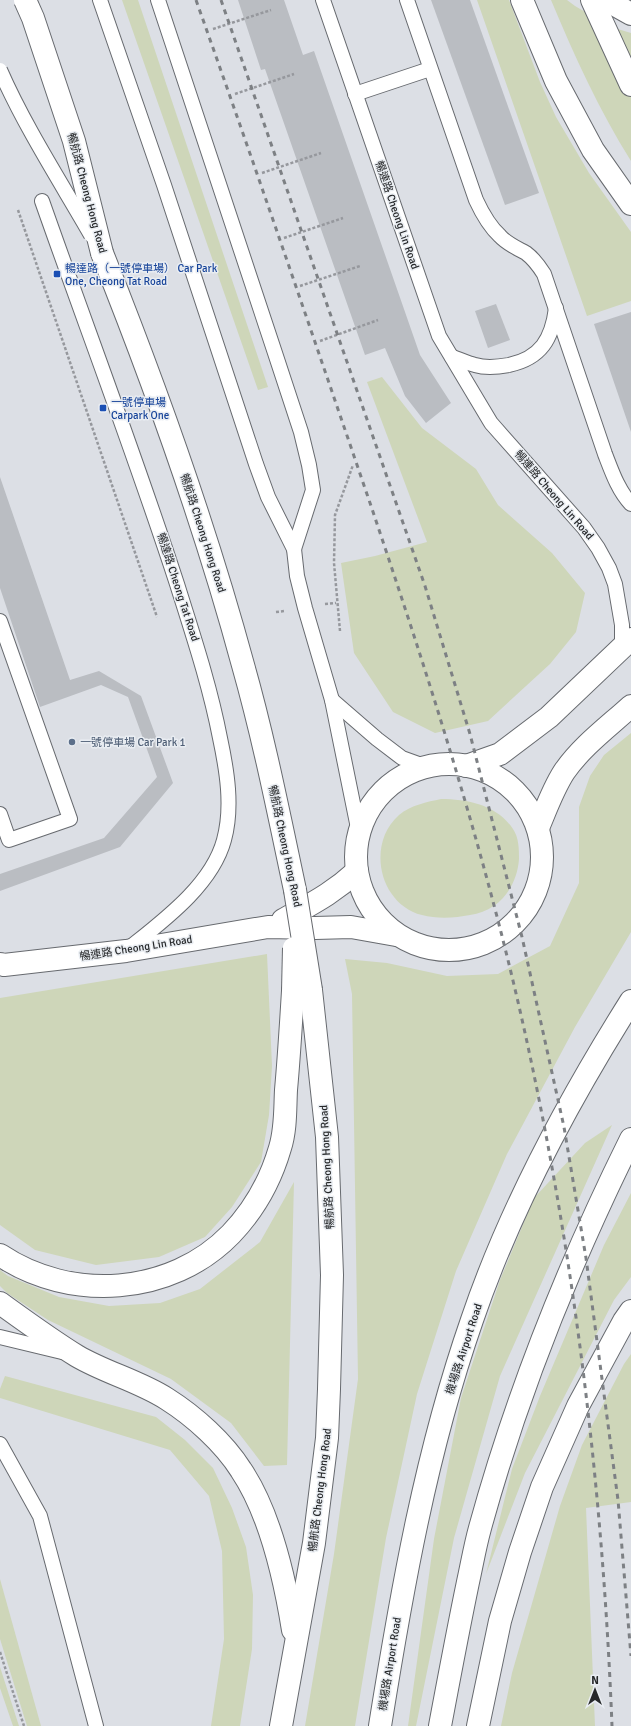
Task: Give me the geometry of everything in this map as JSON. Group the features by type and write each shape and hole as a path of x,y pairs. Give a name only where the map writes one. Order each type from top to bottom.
{"street":[{"name":"暢航路 Cheong Hong Road","path":"25,0 33,18 69,127 102,253 170,432 210,552 244,666 268,764 295,890 302,990 328,1137 332,1275 327,1431 322,1483 314,1543 281,1726"},
{"path":"522,0 556,81 593,150 631,204"},
{"path":"592,0 631,86"},
{"path":"606,0 631,14"},
{"name":"暢連路 Cheong Lin Road","path":"466,766 500,754 549,716 628,645"},
{"path":"538,828 551,796 564,771 581,751 631,706"},
{"path":"447,764 466,766 482,770 492,775 512,788 529,808 538,828 543,853 541,879 531,903 515,923 495,939 471,948 445,951 420,946 396,935 377,918 364,896 356,871 355,851 359,833 366,815 377,798 391,784 408,774 427,767 447,764"},
{"name":"暢連路 Cheong Lin Road","path":"268,927 324,898 356,871"},
{"name":"暢連路 Cheong Lin Road","path":"1,966 126,951 268,927 315,928 351,926 396,935"},
{"path":"0,1255 22,1268 60,1282 82,1286 104,1287 144,1282 163,1276 199,1259 230,1235 244,1219 266,1184 283,1137 302,990"},
{"name":"機場路 Airport Road","path":"380,1726 395,1632 420,1502 441,1418 471,1321 497,1254 529,1185 572,1100 631,1001"},
{"path":"440,1726 480,1529 506,1441 542,1339 577,1252 631,1139"},
{"path":"0,1302 78,1356 139,1384 167,1399 189,1414 210,1432 241,1469 251,1485 264,1516 289,1605 295,1645"},
{"path":"478,1726 500,1621 520,1552 542,1488 578,1406 624,1321 631,1311"}],"lane":[{"path":"100,0 164,184 256,464 268,497 294,549 297,576 332,700 359,833"},
{"path":"158,0 301,432 309,466 312,490 294,549"},
{"name":"暢連路 Cheong Lin Road","path":"323,0 439,336 490,423 584,528 598,548 609,568 615,584 628,645"},
{"path":"407,0 476,200 486,220 499,236 535,260 544,274 605,454 616,481 625,497 631,504"},
{"path":"355,94 430,69"},
{"path":"0,70 37,142 102,253"},
{"name":"暢達路 Cheong Tat Road","path":"42,201 156,518 211,696 226,767 228,816 224,840 214,865 193,890 160,923 126,951"},
{"path":"452,357 476,366 499,366 520,362 536,354 546,342 554,325 556,307"},
{"path":"0,621 4,643 70,819 9,840 0,814"},
{"path":"332,700 377,739 402,758 427,767"},
{"path":"0,1337 78,1356"},
{"path":"0,1444 40,1516 96,1726"}],"path":[{"path":"213,29 272,10"},
{"path":"235,94 294,74"},
{"path":"262,173 321,153"},
{"path":"18,210 157,617"},
{"path":"284,238 343,218"},
{"path":"300,286 360,266"},
{"path":"320,341 378,320"},
{"path":"340,631 334,563 335,515 353,465"},
{"path":"0,1652 24,1726"}],"green space":[{"path":"122,0 138,0 268,387 258,390"},
{"path":"477,0 509,0 540,82 556,117 589,173 631,232 631,301 587,316"},
{"path":"551,0 567,0 611,27 631,33 631,161 608,122 588,82"},
{"path":"382,377 422,428 476,469 498,505 552,553 585,593 576,632 550,664 488,721 435,733 393,712 354,653 341,563 375,556 427,542 367,382"},
{"path":"631,733 631,932 575,1027 507,1154 456,1271 417,1394 386,1538 355,1726 305,1726 334,1554 358,1379 352,994 345,959 387,963 447,976 498,974 550,946 579,883 579,807 590,776 604,755"},
{"path":"441,799 471,802 490,809 499,814 506,821 513,829 518,840 519,859 515,879 505,896 498,903 480,913 440,918 422,915 407,909 396,899 387,886 382,872 380,856 383,841 389,827 399,815 409,809 419,804"},
{"path":"267,954 272,1066 269,1115 261,1162 232,1207 205,1237 159,1257 96,1265 35,1250 0,1225 0,998"},
{"path":"612,1125 500,1376 454,1538 416,1726 408,1726 434,1539 461,1398 500,1280 534,1198 585,1143"},
{"path":"294,1182 287,1465 264,1466 231,1423 171,1379 48,1320 7,1293 0,1286 0,1270 8,1276 59,1297 109,1306 160,1303 200,1289 260,1242"},
{"path":"631,1193 631,1277 614,1300 525,1473 486,1574 512,1469 540,1396 604,1245"},
{"path":"631,1354 631,1502 586,1508 595,1726 501,1726 512,1673 560,1506 582,1445 624,1364"},
{"path":"5,1376 156,1417 185,1440 213,1468 232,1508 246,1547 253,1595 252,1649 240,1726 211,1726 224,1639 222,1551 209,1496 170,1450 0,1398 0,1389"},
{"path":"0,1579 41,1726 27,1726 0,1639"},
{"path":"0,1667 19,1726 13,1726 0,1688"}],"building":[{"path":"238,0 284,0 303,55 314,51 420,355 451,403 426,423 405,396 385,348 365,355 265,69 261,70"},
{"path":"431,0 470,0 539,193 505,205"},
{"path":"496,304 510,340 488,348 475,311"},
{"path":"631,312 631,432 594,324"},
{"path":"0,477 70,680 99,671 141,696 173,783 120,847 0,891 0,874 104,838 157,777 128,697 101,685 40,707 0,588"}],"railway":[{"path":"196,0 305,312 435,701 456,769 494,905 511,973 544,1127 560,1211 573,1297 594,1468 602,1554 612,1726"},
{"path":"221,0 425,586 470,734 522,937 564,1127 586,1258 618,1500 631,1656"}],"place":[{"name":"暢達路（一號停車場） Car Park One, Cheong Tat Road","path":"57,274"},
{"name":"一號停車場 Carpark One","path":"103,408"},
{"name":"一號停車場 Car Park 1","path":"72,742"}]}
